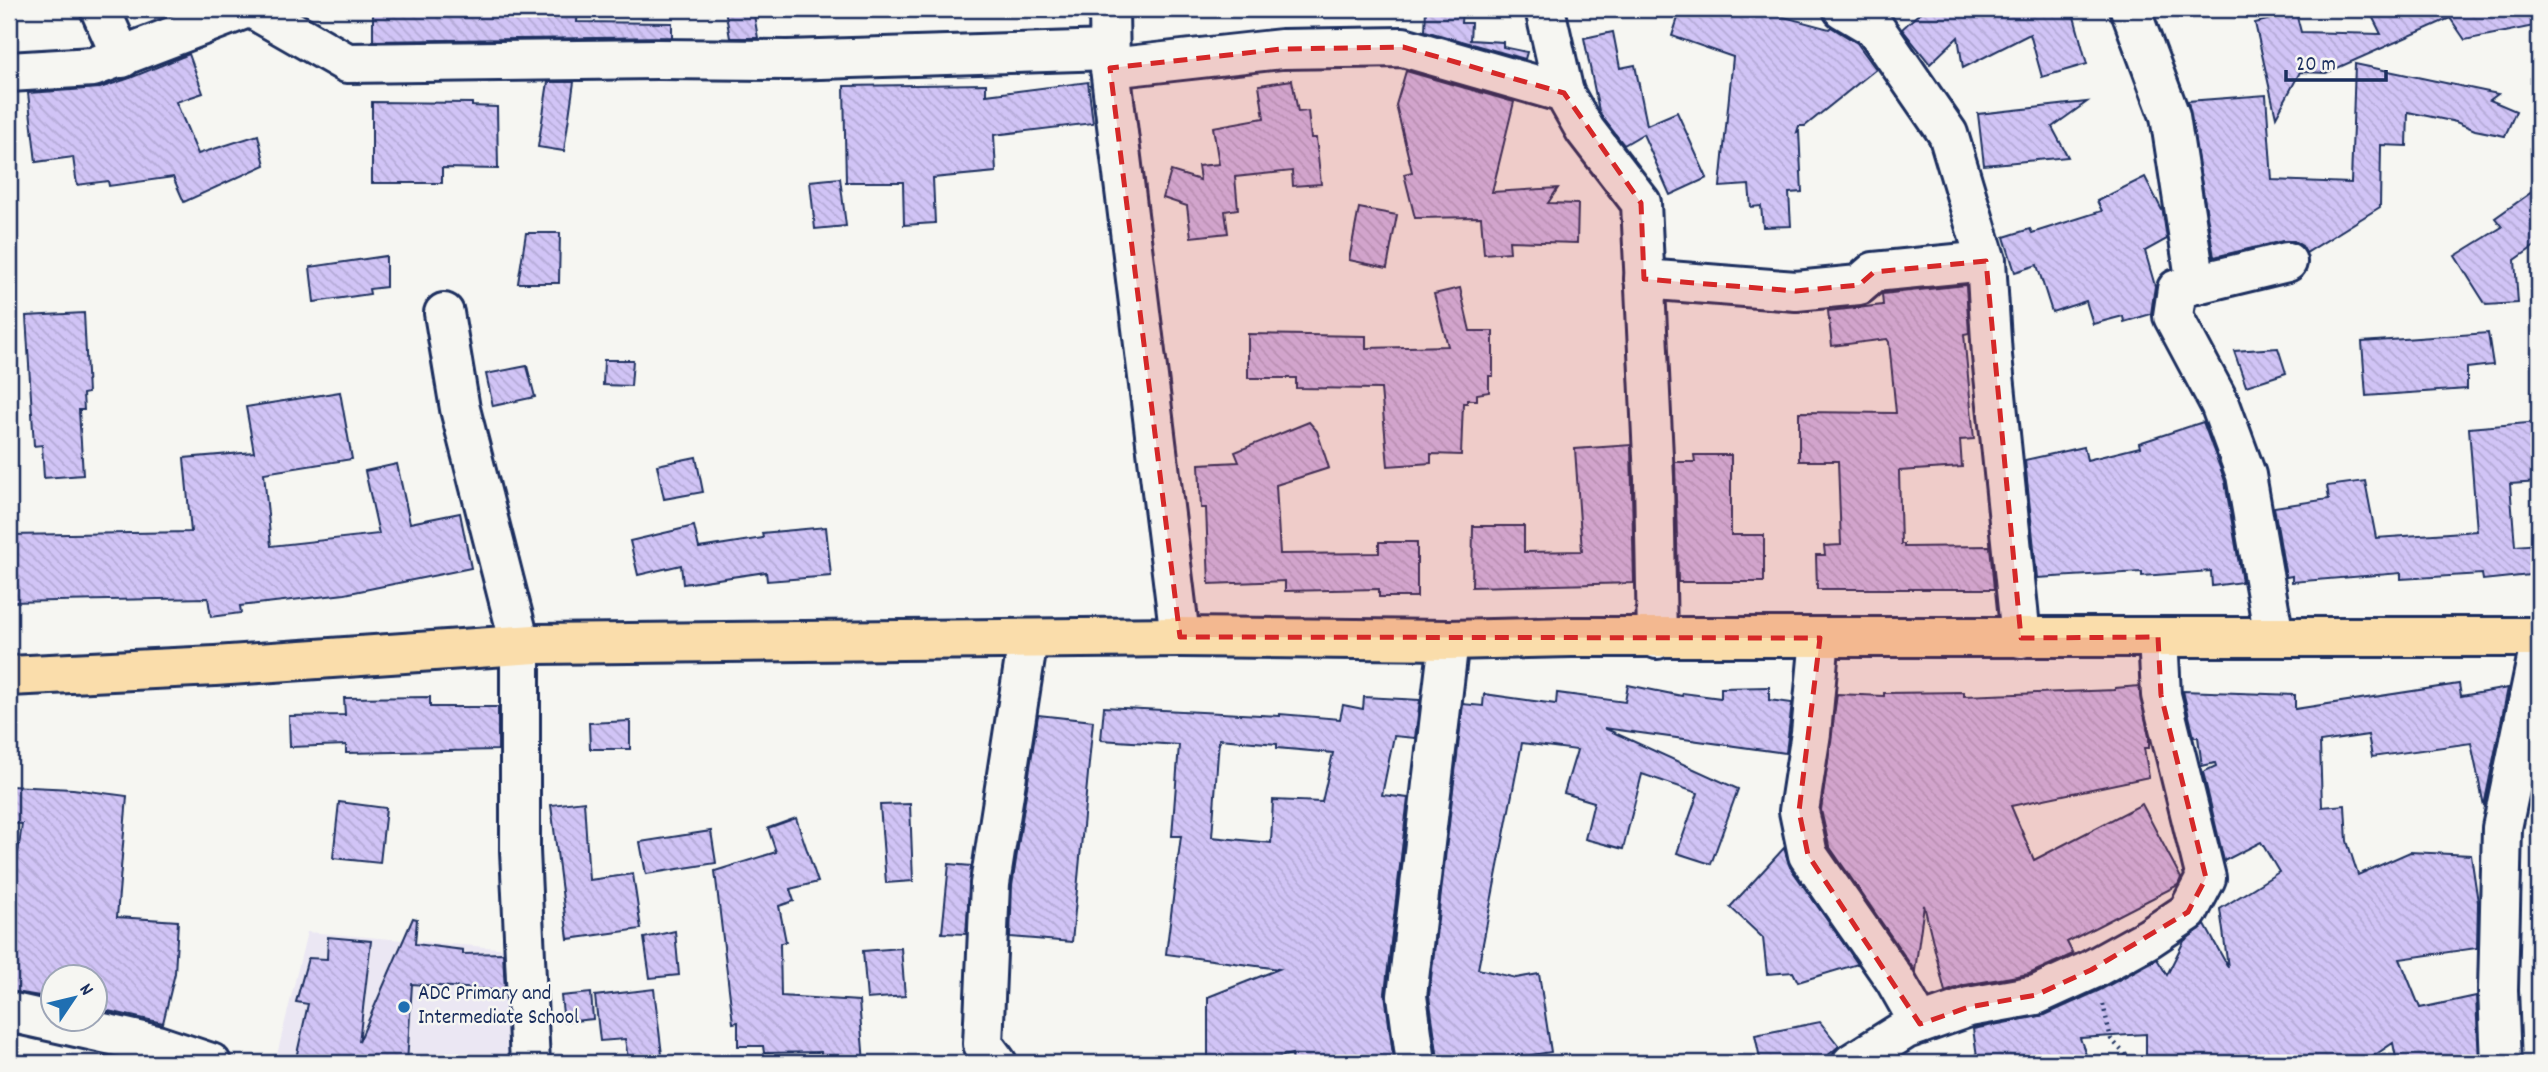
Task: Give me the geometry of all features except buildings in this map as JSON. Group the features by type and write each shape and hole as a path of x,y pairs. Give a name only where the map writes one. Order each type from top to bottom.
{"main road":[{"path":"9,676 215,666 520,644 1180,637 1450,640 1572,637 2539,637"}],"street":[{"path":"100,9 122,58"},
{"path":"9,72 93,67 245,9"},
{"path":"253,9 347,63 657,59 1110,59 1282,49 1403,47 1564,93"},
{"path":"1109,9 1110,59 1180,637"},
{"path":"1545,9 1564,93 1585,130 1641,203 1654,478 1657,639"},
{"path":"1843,9 1875,28 1948,134 1986,261 1992,356 2021,638"},
{"path":"2130,9 2170,116 2196,284"},
{"path":"1644,279 1796,291 1859,285 1874,272 1986,261"},
{"path":"2274,637 2245,475 2220,404 2173,316 2176,289 2287,262"},
{"path":"444,313 460,409 520,644 520,851 530,1063"},
{"path":"1853,1063 1906,1029 1969,1007 2036,995 2091,970 2149,938 2188,912 2206,878 2161,695 2158,637"},
{"path":"1820,638 1800,811 1808,855 1895,980 1920,1024"},
{"path":"998,1063 983,1044 990,884 1028,639"},
{"path":"1416,1063 1407,996 1450,640"},
{"path":"2501,1063 2498,990 2502,828 2539,649"},
{"path":"9,1012 157,1045 211,1063"}],"path":[{"path":"2091,970 2105,1008 2111,1039 2133,1063"}],"highlighted area":[{"path":"1403,47 1564,93 1641,203 1644,279 1796,291 1859,285 1874,272 1986,261 2021,638 2158,637 2161,695 2206,878 2188,912 2091,970 2036,995 1969,1007 1920,1024 1808,855 1799,811 1820,638 1180,637 1110,68 1282,49"}],"shaded area":[{"name":"ADC Primary and Intermediate School","path":"307,932 520,950 516,1063 275,1063"}],"place":[{"name":"ADC Primary and Intermediate School","path":"404,1007"}]}
